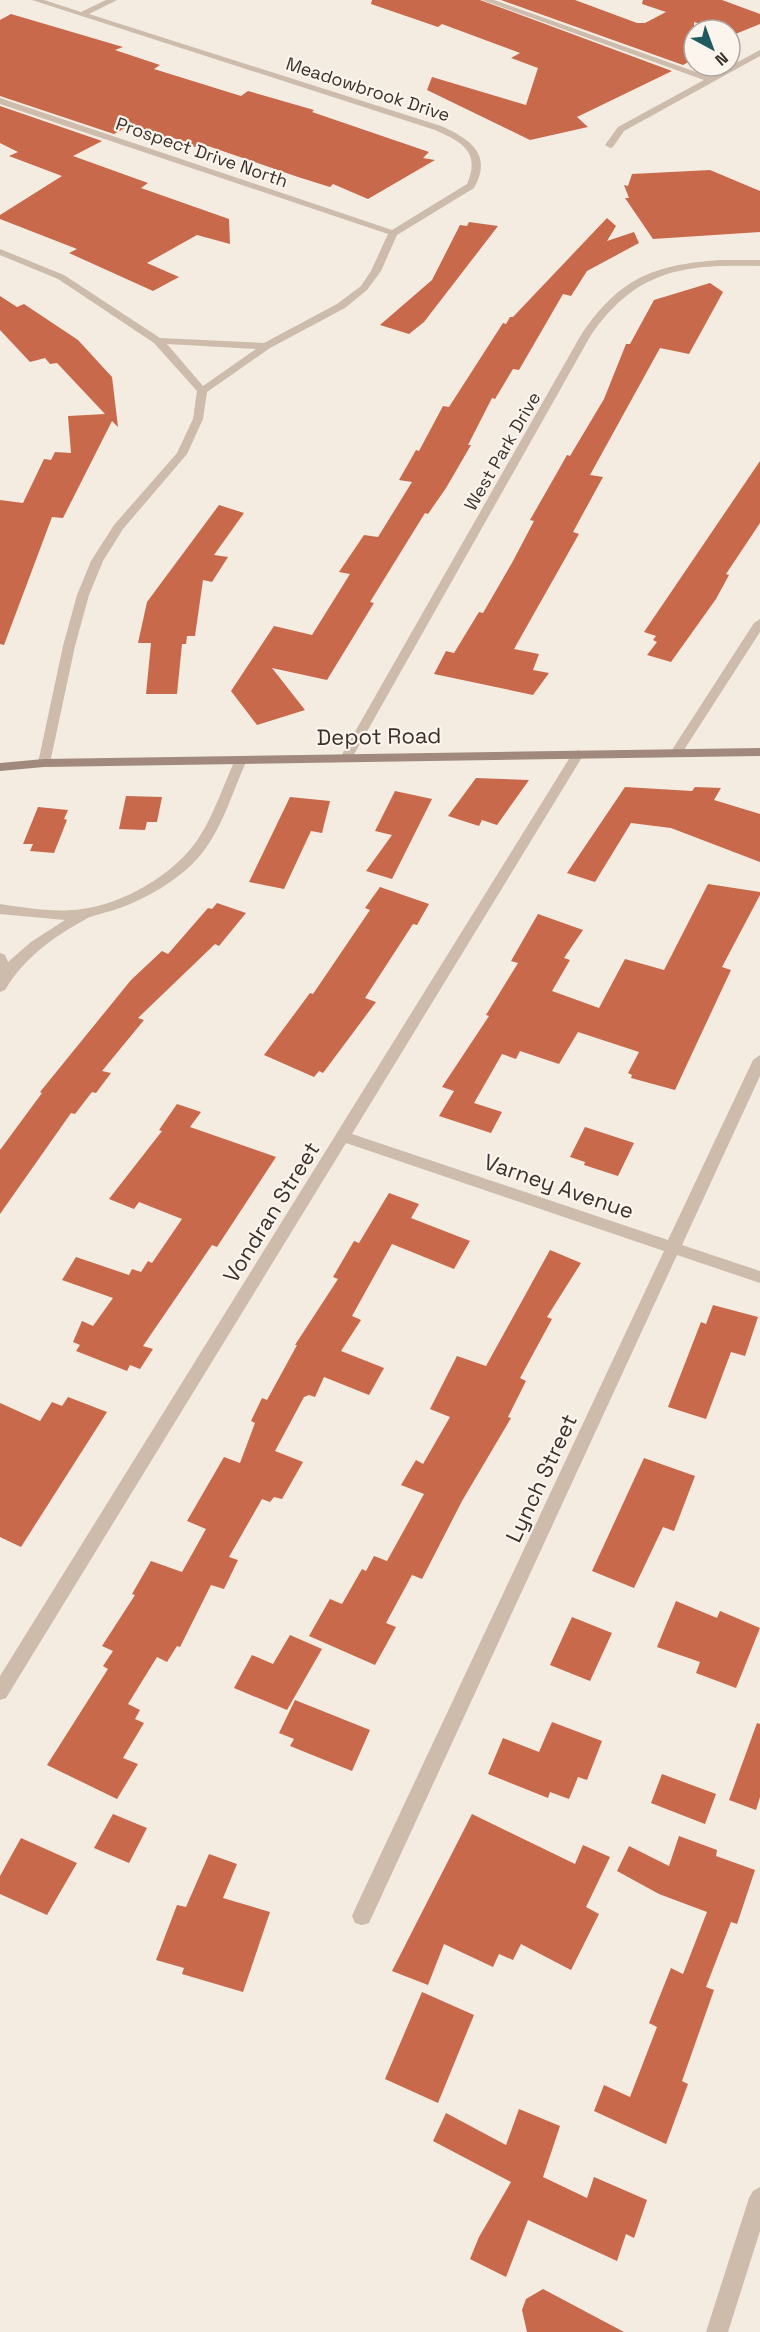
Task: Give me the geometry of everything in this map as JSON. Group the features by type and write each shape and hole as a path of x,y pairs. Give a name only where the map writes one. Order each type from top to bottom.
{"street":[{"name":"Meadowbrook Drive","path":"36,0 399,114 438,128 464,141 479,165 478,173 471,186 393,233"},
{"path":"82,14 113,0"},
{"path":"486,0 711,80"},
{"path":"610,145 621,129 760,53"},
{"name":"Prospect Drive North","path":"0,101 393,233"},
{"path":"44,763 69,646 83,595 97,561 118,527 182,454 198,419 202,391 266,346 341,306 364,288 376,271 393,233"},
{"path":"0,252 69,282 158,341 202,391"},
{"name":"West Park Drive","path":"346,758 586,335 608,304 633,284 674,268 717,262 760,263"},
{"path":"158,341 266,346"},
{"path":"676,753 760,623"},
{"name":"Depot Road","path":"0,767 44,763 760,752"},
{"name":"Vondran Street","path":"0,1692 578,754"},
{"path":"0,987 5,973 41,941 84,914 116,904 167,878 202,845 241,760"},
{"path":"0,909 33,914 84,914"},
{"path":"0,958 5,973"},
{"name":"Lynch Street","path":"362,1916 760,1060"},
{"name":"Varney Avenue","path":"344,1137 760,1277"},
{"path":"717,2332 760,2198"}],"building":[{"path":"372,0 480,0 672,71 577,117 588,127 530,140 427,90 432,77 526,105 538,68 511,58 520,53 442,24 438,27 371,4"},
{"path":"501,0 575,0 637,23 645,23 666,12 642,4 643,0 722,0 760,14 760,24 742,31 742,18 682,18 682,65"},
{"path":"11,14 123,47 115,50 160,65 154,69 241,96 248,91 314,110 312,112 429,152 423,158 435,160 368,199 333,184 330,187 208,146 195,147 169,136 165,138 129,126 114,134 0,96 0,20"},
{"path":"0,106 102,141 73,156 148,183 141,188 229,219 230,244 197,235 147,263 179,277 153,291 69,253 77,249 0,219 0,215 62,176 9,156 18,152 0,143"},
{"path":"710,170 760,191 760,232 653,239 625,198 629,198 624,185 628,186 632,174"},
{"path":"607,218 616,226 607,241 634,232 639,243 587,271 571,296 563,294 519,370 513,369 495,399 492,398 468,445 471,445 446,488 428,514 425,513 370,602 374,603 327,680 272,668 305,710 257,725 231,691 274,626 312,635 350,574 339,572 364,535 378,537 412,482 399,480 416,450 419,451 443,406 449,407 503,323 506,324 510,317 513,317"},
{"path":"469,222 498,226 424,322 409,334 380,325 432,280 460,225 467,226"},
{"path":"710,283 723,292 689,354 660,348 590,475 603,477 573,532 579,534 514,649 539,654 533,670 549,673 533,695 434,674 446,651 454,653 479,612 483,613 534,521 530,520 567,455 570,456 604,399 626,344 630,344 654,300"},
{"path":"0,296 17,307 24,304 78,340 112,377 118,427 112,421 63,518 52,517 4,645 0,644 0,500 23,503 44,459 51,460 55,452 71,453 68,416 105,414 57,363 50,364 45,358 30,362 0,330"},
{"path":"760,461 760,523 726,574 729,575 716,599 671,662 647,655 657,642 653,640 656,636 644,632"},
{"path":"219,505 244,513 214,555 228,557 212,582 203,580 195,636 187,636 186,644 182,644 177,694 146,694 151,643 138,643 147,602"},
{"path":"476,778 529,780 497,825 482,820 479,826 448,816"},
{"path":"625,787 692,791 695,787 721,788 714,800 760,814 760,862 671,828 631,823 595,882 567,873"},
{"path":"395,791 432,799 392,879 366,871 392,835 375,831"},
{"path":"126,796 162,797 157,822 147,822 145,830 119,829"},
{"path":"290,797 330,801 322,833 311,831 284,889 249,882"},
{"path":"38,807 68,810 64,819 67,820 54,853 30,851 33,844 23,844"},
{"path":"708,884 760,892 760,895 722,967 731,970 675,1090 631,1078 632,1075 628,1073 639,1052 578,1032 559,1064 520,1051 516,1059 502,1054 474,1103 502,1112 491,1133 439,1116 454,1091 442,1087 489,1016 486,1015 518,963 511,961 538,914 583,930 564,958 570,960 552,991 599,1008 625,959 664,970"},
{"path":"380,887 429,904 417,925 413,924 365,998 376,1002 323,1073 319,1071 314,1077 264,1055 310,993 313,994 370,910 365,908"},
{"path":"217,903 246,913 219,946 215,944 138,1018 144,1020 102,1071 111,1073 96,1093 92,1092 75,1114 71,1113 0,1214 0,1150 42,1093 40,1092 131,980 162,951 168,954 208,908 212,909"},
{"path":"177,1104 201,1112 190,1127 276,1157 217,1247 212,1245 143,1346 153,1349 140,1369 130,1365 127,1371 76,1351 80,1345 73,1342 82,1321 93,1326 113,1298 62,1280 76,1257 129,1275 132,1269 141,1272 148,1261 152,1263 182,1219 139,1202 134,1209 109,1199 162,1131 159,1130"},
{"path":"585,1127 634,1143 618,1176 584,1165 585,1162 570,1157"},
{"path":"389,1193 419,1204 411,1218 470,1241 454,1269 392,1244 352,1316 361,1320 341,1351 384,1368 369,1395 324,1377 315,1397 309,1395 304,1397 275,1451 303,1462 282,1499 274,1497 270,1502 262,1499 229,1557 238,1560 224,1589 211,1585 180,1647 177,1646 167,1662 157,1657 128,1704 140,1710 135,1719 144,1723 123,1758 138,1764 117,1799 47,1765 108,1669 103,1666 113,1651 102,1646 135,1595 132,1594 151,1561 182,1572 206,1529 187,1521 224,1457 240,1463 255,1423 251,1421 262,1398 267,1400 297,1345 295,1345 338,1279 333,1277 354,1241 359,1243"},
{"path":"550,1250 581,1263 547,1317 552,1319 520,1378 526,1381 508,1417 511,1418 462,1501 422,1579 412,1575 386,1623 396,1627 375,1665 309,1636 330,1599 342,1604 362,1569 366,1571 374,1556 387,1561 424,1494 401,1485 416,1460 423,1464 450,1417 430,1409 457,1356 486,1366"},
{"path":"713,1305 758,1317 745,1356 731,1352 706,1419 668,1407 701,1322 706,1324"},
{"path":"68,1397 107,1412 21,1547 0,1537 0,1403 40,1421 52,1402 62,1406"},
{"path":"644,1458 695,1476 674,1531 663,1527 634,1588 592,1571"},
{"path":"676,1601 717,1618 720,1611 760,1628 736,1688 696,1673 700,1662 657,1647"},
{"path":"572,1617 612,1633 590,1681 550,1665"},
{"path":"290,1635 322,1649 287,1710 234,1688 252,1655 273,1664"},
{"path":"295,1700 370,1730 352,1771 290,1746 294,1739 279,1733"},
{"path":"552,1722 602,1741 587,1780 578,1777 569,1799 550,1792 548,1798 488,1774 503,1738 539,1752"},
{"path":"757,1723 760,1724 760,1797 756,1810 729,1800"},
{"path":"662,1774 716,1794 705,1824 651,1803"},
{"path":"113,1814 147,1828 129,1863 94,1848"},
{"path":"472,1814 575,1864 583,1845 610,1857 586,1907 599,1914 571,1970 521,1944 513,1960 499,1954 493,1967 444,1944 428,1985 392,1971"},
{"path":"679,1836 717,1850 716,1856 755,1870 737,1924 731,1922 706,1987 714,1990 682,2081 688,2084 666,2144 594,2111 604,2085 630,2097 657,2027 649,2023 671,1968 683,1974 707,1912 659,1894 617,1871 629,1846 669,1866"},
{"path":"21,1838 77,1863 47,1915 0,1894 0,1876"},
{"path":"209,1854 237,1864 223,1898 270,1912 243,1992 182,1974 184,1968 156,1960 177,1905 186,1907"},
{"path":"422,1992 474,2015 438,2103 385,2079"},
{"path":"519,2109 560,2126 543,2177 587,2198 594,2177 647,2200 634,2238 626,2234 617,2261 528,2220 506,2277 470,2259 479,2237 511,2182 433,2141 446,2113 506,2145"},
{"path":"543,2289 624,2332 527,2332 522,2310 526,2299"}]}
